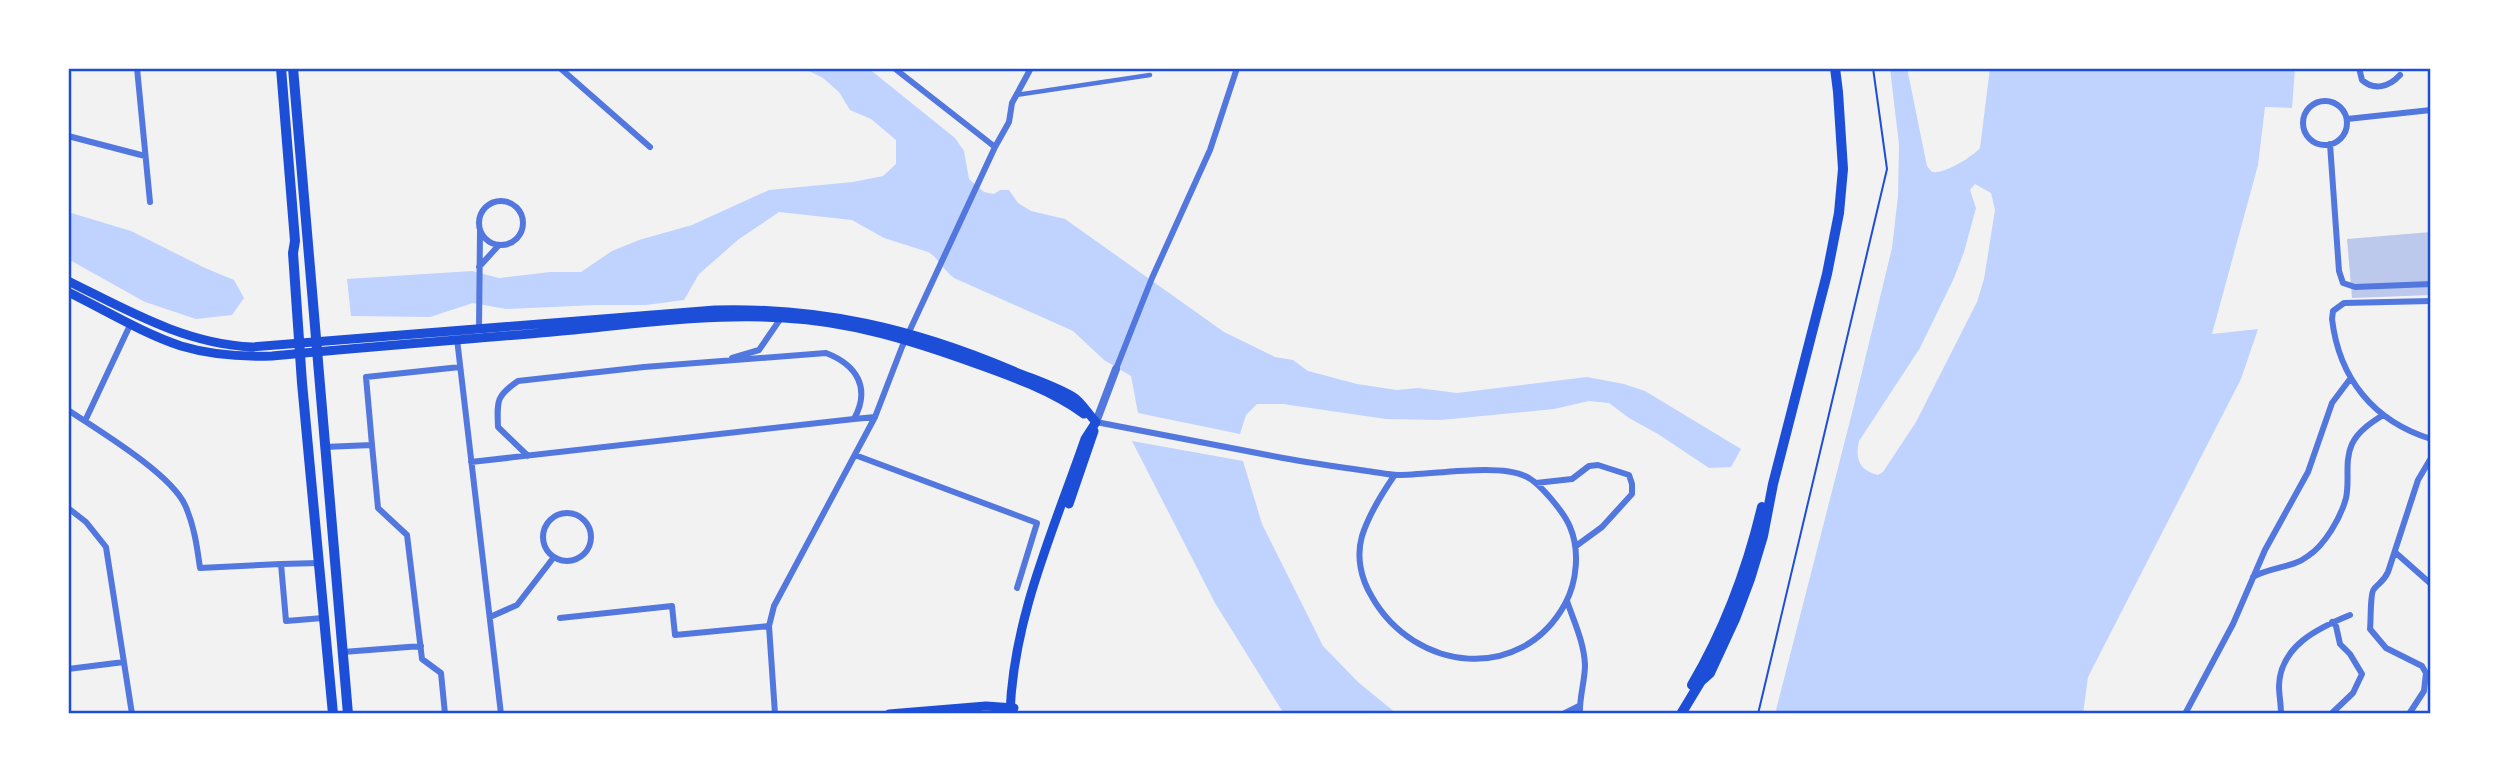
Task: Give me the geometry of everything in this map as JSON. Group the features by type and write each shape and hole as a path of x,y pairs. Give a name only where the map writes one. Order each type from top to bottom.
{"main road":[{"path":"281,68 295,241 293,253 300,349 333,714"},
{"path":"293,68 348,714"},
{"path":"1674,714 1713,649 1739,586 1756,532 1822,273 1832,222 1837,170 1829,68"},
{"path":"1681,714 1701,681 1710,673 1750,579 1827,274 1839,213 1843,169 1835,68"},
{"path":"68,281 191,338 244,347 300,349"},
{"path":"68,292 173,343 219,354 251,356 479,330 674,313 788,310 840,318 1020,381 1073,406 1096,422 1085,439 1025,612 1011,680 1013,711"},
{"path":"315,347 457,339 679,320 780,317 839,325 905,341"},
{"path":"890,714 986,706 1013,711"},
{"path":"960,714 1013,711"}],"street":[{"path":"137,68 150,202"},
{"path":"560,68 650,147"},
{"path":"894,68 995,147"},
{"path":"775,714 769,626 774,606 875,417 905,341 978,181 1009,122 1016,94 1031,68"},
{"path":"1237,68 1210,150 1152,278 1096,422 1314,464 1394,475 1494,470 1525,475 1536,484 1570,525 1576,546 1573,588 1555,621 1515,653 1493,659 1453,657 1421,646 1398,630 1377,605 1363,582 1359,560 1362,537 1394,475"},
{"path":"2359,68 2362,80 2372,86 2385,86 2400,75"},
{"path":"1016,94 1150,75"},
{"path":"2326,101 2339,106 2347,119 2346,131 2342,137 2330,144 2316,143 2305,133 2303,121 2306,111 2318,102 2326,101"},
{"path":"2347,119 2431,110"},
{"path":"68,136 145,156"},
{"path":"2330,144 2335,227 2343,283 2355,287 2431,284"},
{"path":"479,330 480,226 482,213 492,203 506,202 519,210 523,223 522,230 513,242 499,245 486,239 480,226"},
{"path":"480,267 499,245"},
{"path":"2431,301 2344,303 2333,311 2337,347 2359,393 2383,415 2431,439"},
{"path":"720,362 759,350 780,317"},
{"path":"85,421 131,323"},
{"path":"457,339 501,714"},
{"path":"528,456 498,427 497,408 502,392 518,381 826,353 844,360 858,378 862,396 854,419"},
{"path":"445,714 441,673 422,659 407,535 378,508 366,377 460,367"},
{"path":"2185,714 2308,472 2332,403 2350,379"},
{"path":"68,410 156,470 184,502 197,543 200,568 319,564"},
{"path":"2252,578 2264,570 2308,557 2316,550 2346,498 2349,454 2353,443 2361,432 2383,415"},
{"path":"471,462 875,417"},
{"path":"324,447 372,445"},
{"path":"855,455 1037,523 1017,588"},
{"path":"2409,714 2424,691 2426,673 2422,666 2386,648 2371,629 2372,595 2374,589 2384,580 2396,554 2418,480 2431,457"},
{"path":"1536,484 1572,479 1589,466 1598,465 1629,475 1632,494 1602,527 1576,546"},
{"path":"1382,473 1384,491"},
{"path":"68,508 86,522 106,547 132,714"},
{"path":"564,514 580,517 590,528 587,550 569,561 554,557 545,544 544,536 550,521 564,514"},
{"path":"2396,554 2431,584"},
{"path":"490,617 517,605 554,557"},
{"path":"281,564 286,621 323,618"},
{"path":"1567,601 1583,644 1585,667 1580,714"},
{"path":"560,618 672,606 675,635 769,626"},
{"path":"2281,714 2279,685 2284,663 2304,638 2350,615"},
{"path":"2331,714 2353,693 2362,674 2350,654 2340,644 2336,625 2332,622"},
{"path":"343,652 421,646"},
{"path":"68,669 124,662"},
{"path":"1563,714 1579,706"},
{"path":"2415,707 2421,714"}],"path":[{"path":"1758,714 1886,169 1873,68"}],"water":[{"path":"803,68 868,68 955,138 964,151 969,179 984,192 994,194 1000,190 1009,190 1018,203 1031,211 1065,219 1224,332 1275,357 1293,360 1308,371 1357,384 1397,390 1418,388 1457,393 1587,377 1645,391 1741,449 1731,467 1709,468 1609,403 1589,401 1554,409 1441,420 1386,419 1283,404 1257,404 1246,415 1240,434 1138,413 1131,376 1104,360 1073,331 954,278 928,252 884,238 852,220 779,212 739,239 699,274 684,300 646,305 506,309 473,303 430,317 351,316 347,279 472,271 499,278 550,272 581,272 612,251 639,240 692,225 769,190 853,182 883,176 896,164 896,140 871,119 850,110 839,92 823,78"},
{"path":"1890,68 1907,68 1927,166 1932,172 1937,172 1958,164 1980,148 1990,68 2295,68 2292,108 2265,107 2258,165 2212,334 2258,329 2241,379 2088,677 2083,714 1775,714 1892,248 1898,196 1899,145","holes":["1975,184 1991,193 1995,210 1984,279 1977,302 1916,422 1883,472 1878,475 1872,473 1860,463 1859,441 1920,348 1954,278 1976,208 1970,190"]},
{"path":"68,212 131,231 234,280 244,298 232,315 196,319 145,302 68,259"},
{"path":"1132,441 1243,461 1262,524 1323,646 1358,682 1397,714 1284,714 1215,603"}],"building":[{"path":"2431,232 2431,295 2352,298 2347,239"}]}
